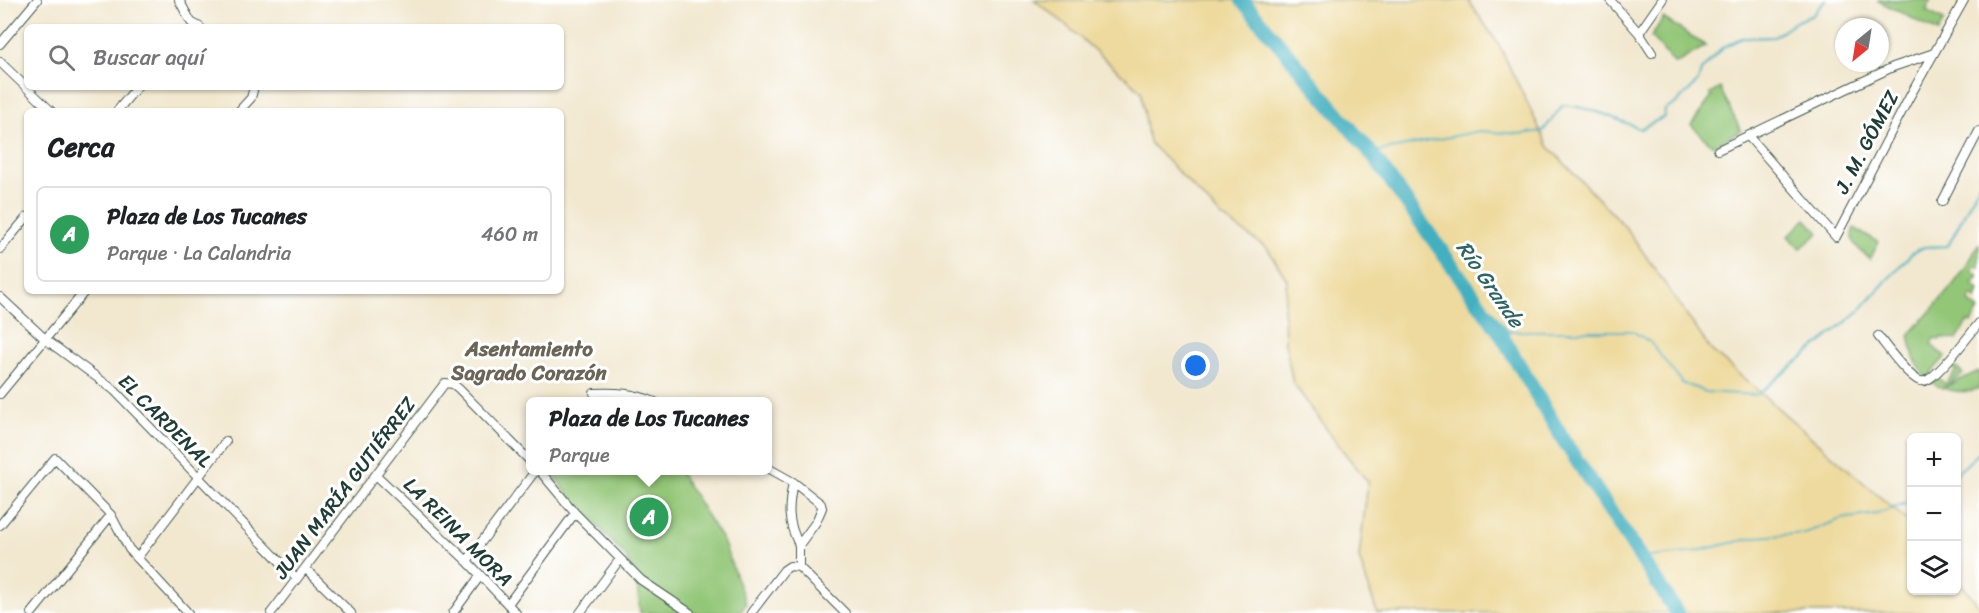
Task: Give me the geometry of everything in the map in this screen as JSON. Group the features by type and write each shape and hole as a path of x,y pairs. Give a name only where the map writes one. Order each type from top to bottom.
{"street":[{"path":"0,44 37,0"},
{"path":"174,0 180,3 188,24"},
{"path":"1610,0 1639,33 1652,53"},
{"path":"1639,33 1662,0"},
{"name":"J. M. GÓMEZ","path":"1749,137 1836,237 1910,96 1964,0"},
{"path":"1718,150 1893,67 1934,53"},
{"path":"0,62 24,85"},
{"path":"29,90 48,108"},
{"path":"120,108 134,90"},
{"path":"242,108 251,98 253,90"},
{"path":"1942,202 1979,131"},
{"path":"0,249 24,221"},
{"path":"0,394 82,294"},
{"name":"EL CARDENAL","path":"0,297 45,339 114,390 297,579"},
{"path":"1878,336 1907,370 1923,382 1927,381 1943,365 1979,323"},
{"name":"JUAN MARÍA GUTIÉRREZ","path":"270,613 377,476 445,382 459,389 526,456"},
{"path":"594,393 618,392 643,397"},
{"path":"137,558 226,441"},
{"path":"0,525 3,514 56,458 111,515 129,549 188,613"},
{"path":"772,470 793,482 822,508 816,522 799,545"},
{"path":"467,561 534,475"},
{"path":"541,475 641,580 690,613"},
{"name":"LA REINA MORA","path":"377,476 467,561 516,613"},
{"path":"793,482 788,508 792,530 799,545 799,567"},
{"path":"508,604 575,513"},
{"path":"32,613 111,515"},
{"path":"579,613 620,559"},
{"path":"751,613 784,570 790,566 799,567 845,613"},
{"path":"306,568 351,613"},
{"path":"453,613 480,576"}],"green space":[{"path":"1877,0 1931,0 1926,11 1944,20 1938,32"},
{"path":"1663,18 1706,46 1675,64 1651,37"},
{"path":"1720,88 1741,131 1713,146 1691,125 1711,98 1710,94"},
{"path":"1806,219 1819,233 1800,249 1788,236"},
{"path":"1854,228 1879,242 1870,259 1853,242"},
{"path":"1979,243 1979,267 1976,265 1972,270 1979,276 1972,284 1979,290 1976,299 1972,296 1969,300 1979,310 1971,323 1967,322 1957,340 1934,338 1931,344 1946,356 1926,379 1914,358 1909,335 1956,281"},
{"path":"1952,364 1963,374 1943,388 1979,371 1979,388 1955,391 1942,388 1931,382 1937,377 1945,384 1956,371 1950,366"},
{"path":"553,475 682,475 723,541 746,604 739,613 640,613 637,585 626,557"}],"sand":[{"path":"1034,0 1468,0 1499,45 1548,146 1627,229 1711,350 1907,521 1907,595 1961,595 1961,583 1979,606 1979,613 1377,613 1359,558 1368,482 1293,383 1285,343 1284,310 1287,280 1268,249 1221,216 1149,142 1141,91"}],"waterway":[{"name":"Río Grande","path":"1242,0 1371,153 1499,331 1564,441 1677,613"},
{"path":"1371,153 1479,131 1521,134 1543,131 1563,105 1593,111 1640,129 1664,117 1665,110 1675,104 1698,82 1701,71 1722,48 1741,38 1774,37 1797,21 1813,15 1826,0"},
{"path":"1499,331 1632,331 1650,342 1682,383 1706,392 1757,395 1858,312 1911,254 1924,247 1948,246 1979,185"},
{"path":"1961,469 1979,453"},
{"path":"1639,558 1688,553 1757,537 1805,533 1841,519 1877,514 1907,503"}],"place":[{"name":"Plaza de Los Tucanes","path":"649,517"}],"district":[{"name":"Asentamiento Sagrado Corazón","path":"529,361"}]}
